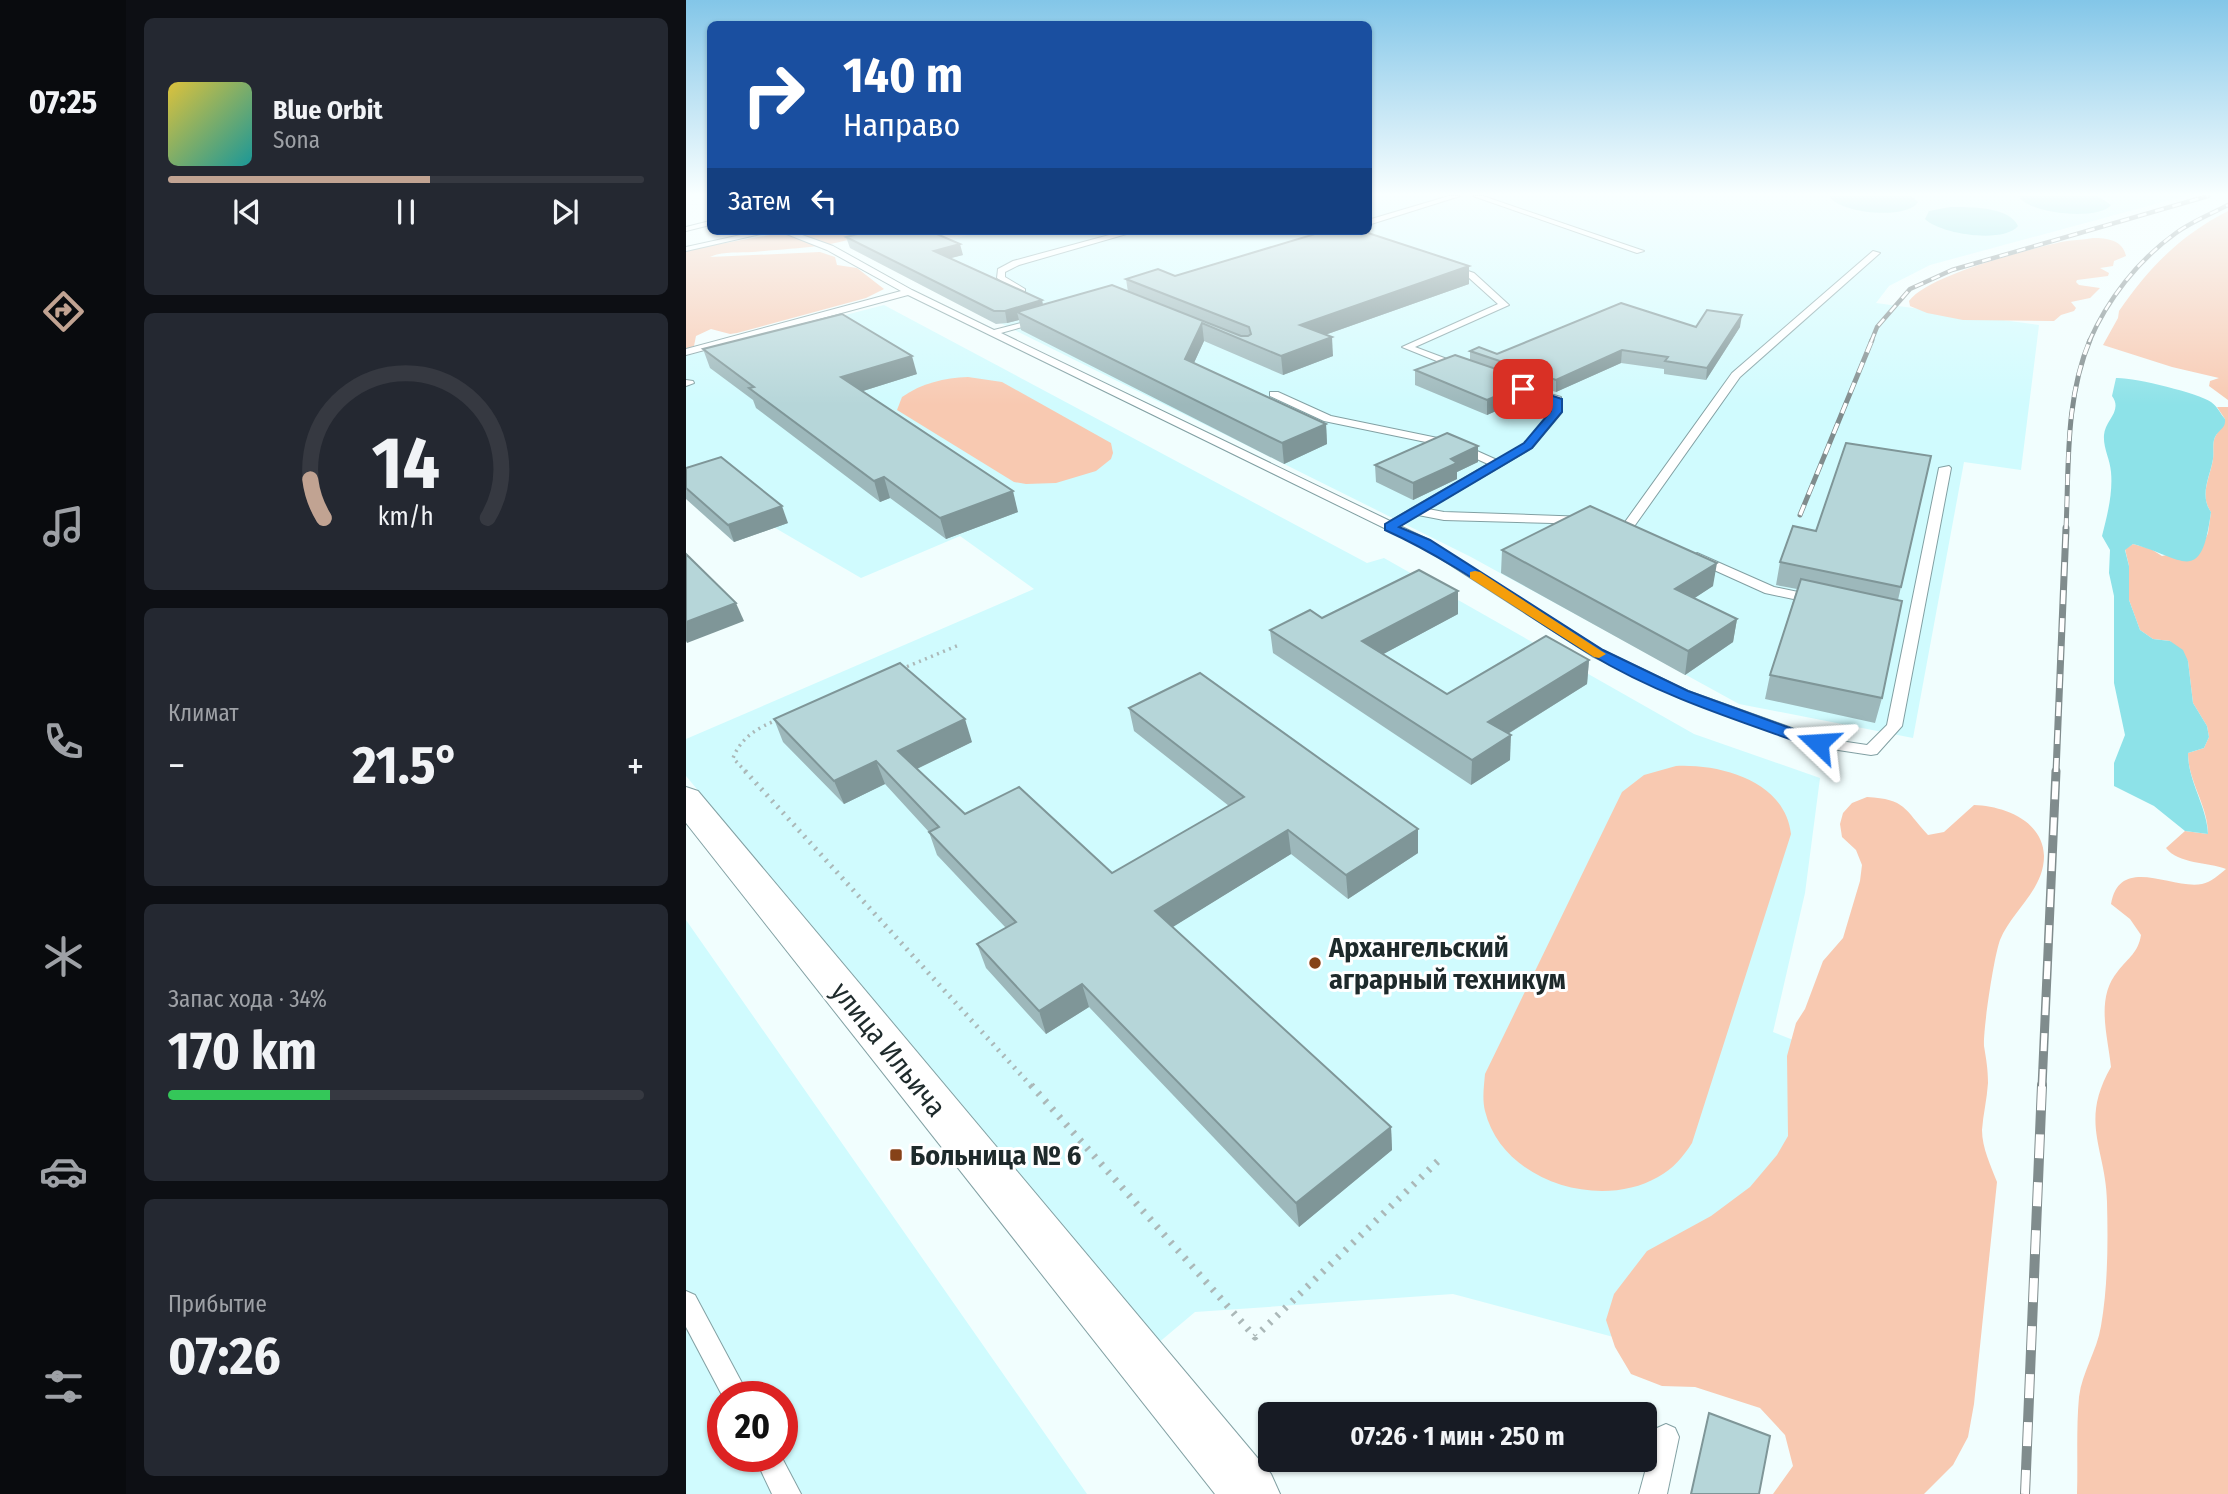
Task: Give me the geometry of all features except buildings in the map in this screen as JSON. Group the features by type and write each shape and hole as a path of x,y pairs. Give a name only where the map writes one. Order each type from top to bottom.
{"street":[{"name":"улица Ильича","path":"686,799 1251,1494"}],"lane":[{"path":"862,266 992,333 1425,543 1597,653 1683,695 1818,743 1871,750 1894,726 1909,620 1945,468"},
{"path":"1011,266 1001,271 1002,278 1022,291"},
{"path":"1449,266 1471,275 1504,304 1407,347 1467,370"},
{"path":"1417,511 1444,516 1562,518 1622,525 1735,375 1861,266"},
{"path":"686,352 909,292"},
{"path":"992,333 1054,315"},
{"path":"1389,527 1528,446 1557,412 1557,399 1501,381"},
{"path":"1274,394 1328,419 1453,444 1497,464"},
{"path":"1688,552 1770,590 1836,604"},
{"path":"686,1303 728,1381"},
{"path":"1653,1494 1667,1437"},
{"path":"776,1472 788,1494"}],"path":[{"path":"898,670 960,645"},
{"path":"787,716 750,731 738,744 733,758 991,1041 1255,1337 1438,1161"}],"shaded area":[{"path":"686,266 842,266 857,268 884,289 866,298 737,333 711,329 696,336 694,346 686,349"},
{"path":"886,266 1929,266 1889,286 1876,303 2039,325 2021,470 1964,462 1913,738 1739,704 1471,557"},
{"path":"1977,266 2113,266 2100,268 2109,273 2108,276 2077,280 2079,285 2100,288 2090,298 2071,302 2076,308 2074,311 2061,315 2054,321 1963,320 1927,313 1910,306 1909,301 1920,291"},
{"path":"2228,266 2228,400 2209,386 2210,381 2219,378 2172,367 2103,345 2119,311 2154,267"},
{"name":"Архангельский аграрный техникум","path":"884,305 1367,563 1384,558 1694,734 1820,778 1805,893 1773,1032 1826,1053 1755,1375 1453,1294 1195,1312 1157,1344 686,776 686,739 1034,589 960,536 861,578 686,476 686,356"},
{"path":"968,377 1002,382 1111,443 1111,459 1096,471 1056,483 1014,482 897,410 902,397 917,388 942,380"},
{"path":"2217,407 2228,407 2228,1494 2077,1494 2079,1397 2099,1335 2106,1280 2106,1183 2095,1120 2102,1087 2111,1067 2105,1005 2111,982 2135,951 2141,935 2130,919 2111,904 2116,889 2125,881 2136,877 2190,885 2202,884 2226,869 2186,860 2166,848 2185,831 2208,834 2205,813 2191,774 2188,753 2204,748 2209,737 2207,726 2193,703 2188,661 2170,641 2153,639 2140,630 2129,600 2129,566 2125,549 2133,544 2151,549 2162,556 2202,547 2208,533 2211,512 2206,499 2206,486 2215,437 2225,419"},
{"path":"1676,766 1712,768 1748,779 1777,801 1786,816 1791,834 1692,1143 1677,1162 1658,1177 1634,1187 1608,1191 1582,1190 1556,1183 1532,1172 1511,1156 1495,1135 1485,1111 1485,1074 1622,792 1644,775"},
{"path":"1867,797 1897,803 1928,835 1944,832 1974,805 1997,808 2020,817 2029,824 2042,844 2043,868 2039,879 2000,940 1987,1009 1984,1046 1988,1083 1982,1137 1997,1182 1974,1404 1968,1437 1953,1465 1924,1494 1773,1494 1793,1466 1785,1435 1760,1408 1695,1387 1662,1386 1631,1374 1615,1347 1606,1320 1614,1294 1647,1251 1711,1216 1750,1187 1777,1155 1788,1136 1787,1056 1796,1023 1805,1009 1823,961 1843,938 1860,881 1862,865 1856,850 1842,837 1840,824 1843,813 1852,803"},
{"path":"686,920 1087,1494 686,1494"}],"water":[{"path":"2116,378 2150,383 2204,398 2213,404 2225,419 2214,442 2206,486 2206,499 2211,512 2202,551 2195,559 2187,561 2133,544 2125,550 2129,566 2129,600 2140,630 2153,639 2170,641 2183,650 2188,661 2193,703 2207,726 2209,737 2204,748 2188,753 2191,774 2208,834 2185,831 2154,806 2114,786 2114,763 2125,735 2114,683 2114,596 2109,573 2110,550 2102,536 2111,480 2104,435 2115,411 2112,396"}],"railway":[{"path":"1871,342 1877,327 1910,289 1967,266"},
{"path":"2089,342 2114,296 2139,266"},
{"path":"1800,515 1872,340"},
{"path":"2066,529 2072,409 2082,362 2090,340"},
{"path":"2056,772 2066,528"},
{"path":"2042,1087 2056,771"},
{"path":"2025,1494 2042,1085"}],"slow traffic":[{"path":"1475,575 1599,654"}],"place":[{"name":"Архангельский аграрный техникум","path":"1315,963"},
{"name":"Больница № 6","path":"896,1155"}],"route":[{"path":"1523,389 1557,399 1557,412 1528,446 1389,527 1425,543 1597,653 1683,695 1818,743"}]}
